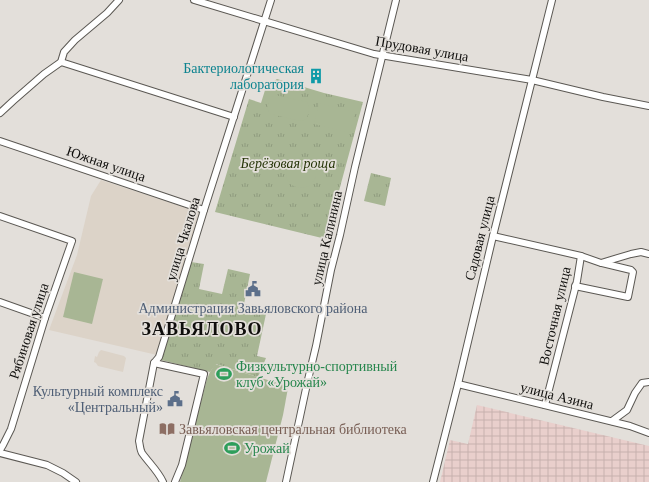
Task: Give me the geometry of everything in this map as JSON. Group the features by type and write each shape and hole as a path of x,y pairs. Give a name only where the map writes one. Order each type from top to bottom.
{"street":[{"path":"0,113 44,74 61,62 64,52 75,40 119,0"},
{"name":"Прудовая улица","path":"194,0 383,56 532,80 649,106"},
{"name":"улица Чкалова","path":"163,482 142,453 139,441 154,363 160,357 204,210 271,0"},
{"name":"улица Калинина","path":"286,482 332,265 396,0"},
{"name":"Садовая улица","path":"433,482 552,0"},
{"path":"61,62 234,117"},
{"name":"Южная улица","path":"0,141 204,210"},
{"name":"Рябиновая улица","path":"0,216 72,241 45,318 11,429 0,451"},
{"path":"493,236 581,256 601,263 631,270 633,272 628,297 576,286"},
{"path":"601,263 641,252 649,254"},
{"name":"Восточная улица","path":"545,405 576,286 581,256"},
{"path":"0,302 45,318"},
{"path":"154,363 204,374 182,465 175,482"},
{"path":"612,421 626,410 642,383 649,382"},
{"name":"улица Азина","path":"458,384 612,421 649,433"},
{"path":"0,451 47,465 76,482"}],"shaded area":[{"path":"101,180 199,212 157,355 49,330 77,255 91,196"},
{"path":"101,350 124,356 126,358 123,372 98,366 94,362 95,356 97,357"},
{"path":"477,405 649,446 649,482 440,482 450,440 468,444"}],"green space":[{"name":"Берёзовая роща","path":"277,79 324,93 363,102 326,239 215,212 249,99 261,103 266,87"},
{"path":"275,95 307,102 309,109 305,120 300,121 270,114 268,108 270,98"},
{"path":"319,103 355,112 350,133 314,124"},
{"path":"301,158 312,162 316,173 312,184 301,188 290,184 286,173 290,162"},
{"path":"371,173 391,178 385,206 364,201"},
{"path":"191,262 204,264 199,289 222,294 228,269 250,274 244,304 259,307 258,312 266,314 257,356 266,358 258,377 216,364 210,372 161,360"},
{"path":"74,272 103,279 92,324 63,317"},
{"name":"Урожай","path":"215,364 284,385 288,388 283,415 266,482 180,482 207,379"}],"place":[{"name":"Бактериологическая лаборатория","path":"316,76"},
{"name":"Администрация Завьяловского района","path":"253,289"},
{"name":"Физкультурно-спортивный клуб «Урожай»","path":"224,374"},
{"name":"Культурный комплекс «Центральный»","path":"175,399"},
{"name":"Завьяловская центральная библиотека","path":"167,429"},
{"name":"Урожай","path":"232,448"}],"district":[{"name":"ЗАВЬЯЛОВО","path":"202,329"}]}
